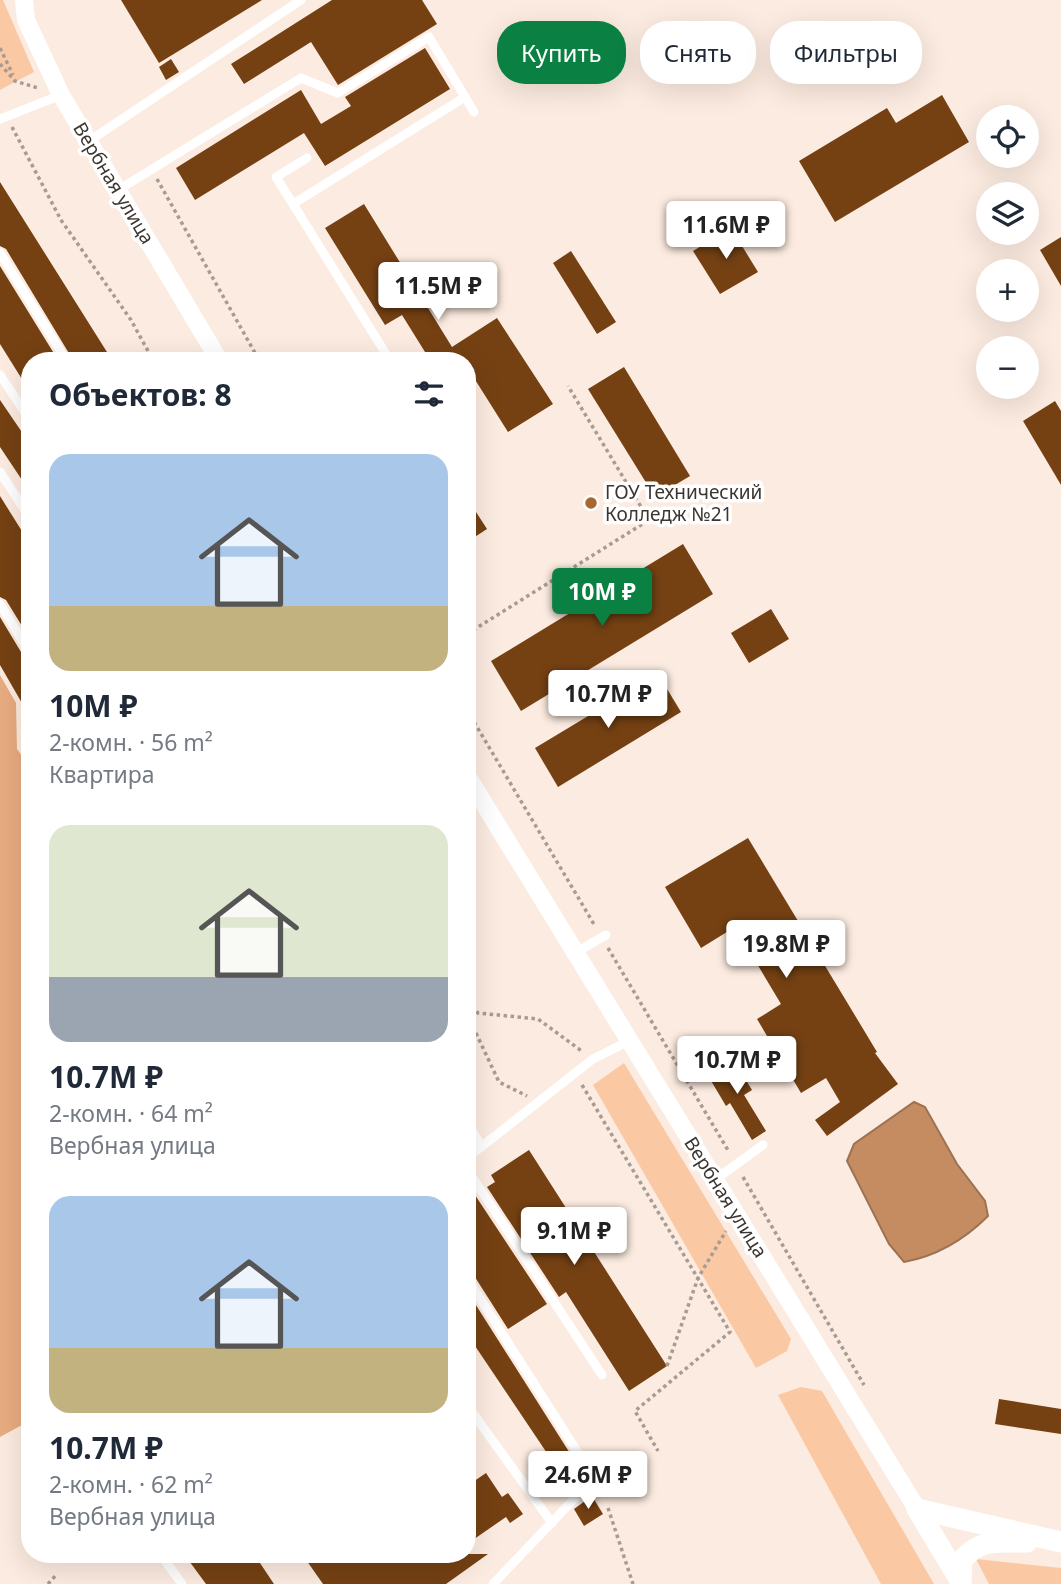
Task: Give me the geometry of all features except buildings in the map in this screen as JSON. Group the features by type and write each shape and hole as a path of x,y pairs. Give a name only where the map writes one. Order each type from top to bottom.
{"street":[{"name":"Вербная улица","path":"24,0 26,20 61,95 214,352"},
{"name":"Вербная улица","path":"476,791 962,1583"},
{"path":"916,1509 1061,1542"},
{"path":"962,1583 962,1560 978,1545 988,1542 1061,1542"}],"lane":[{"path":"89,141 301,0"},
{"path":"118,190 301,78 338,93 429,37 474,112"},
{"path":"3,117 61,95"},
{"path":"293,204 465,97"},
{"path":"307,158 276,177 385,352"},
{"path":"0,253 61,352"},
{"path":"0,375 21,406"},
{"path":"0,472 21,504"},
{"path":"0,604 21,638"},
{"path":"575,953 604,936"},
{"path":"476,1151 593,1059 629,1041"},
{"path":"476,1137 482,1147"},
{"path":"716,1179 762,1145"},
{"path":"476,1183 601,1375"},
{"path":"476,1292 580,1456"},
{"path":"476,1417 552,1523"},
{"path":"494,1584 575,1498 610,1478"},
{"path":"166,1563 181,1584"}],"path":[{"path":"0,48 15,81"},
{"path":"0,64 15,81 61,95"},
{"path":"3,117 61,220 131,320 149,352"},
{"path":"152,170 254,352"},
{"path":"476,628 649,520 568,386"},
{"path":"476,725 604,936 868,1391"},
{"path":"476,1011 538,1019 593,1059"},
{"path":"476,1033 499,1082 539,1102"},
{"path":"575,1073 730,1332 635,1411 658,1451"},
{"path":"667,1366 698,1278 737,1214"},
{"path":"608,1508 633,1584"},
{"path":"48,1584 57,1574"}],"shaded area":[{"path":"0,0 3,0 34,72 0,90"},
{"path":"0,675 16,703 17,749 21,755 21,1426 0,1437"},
{"path":"624,1063 791,1339 787,1351 756,1368 593,1085"},
{"path":"914,1102 925,1107 957,1164 985,1201 988,1216 950,1245 928,1256 904,1262 889,1244 847,1161 854,1144"},
{"path":"801,1387 822,1391 934,1584 881,1584 778,1395"},
{"path":"976,1559 1061,1568 1061,1584 989,1584"}],"place":[{"name":"ГОУ Технический Колледж №21","path":"591,503"}]}
